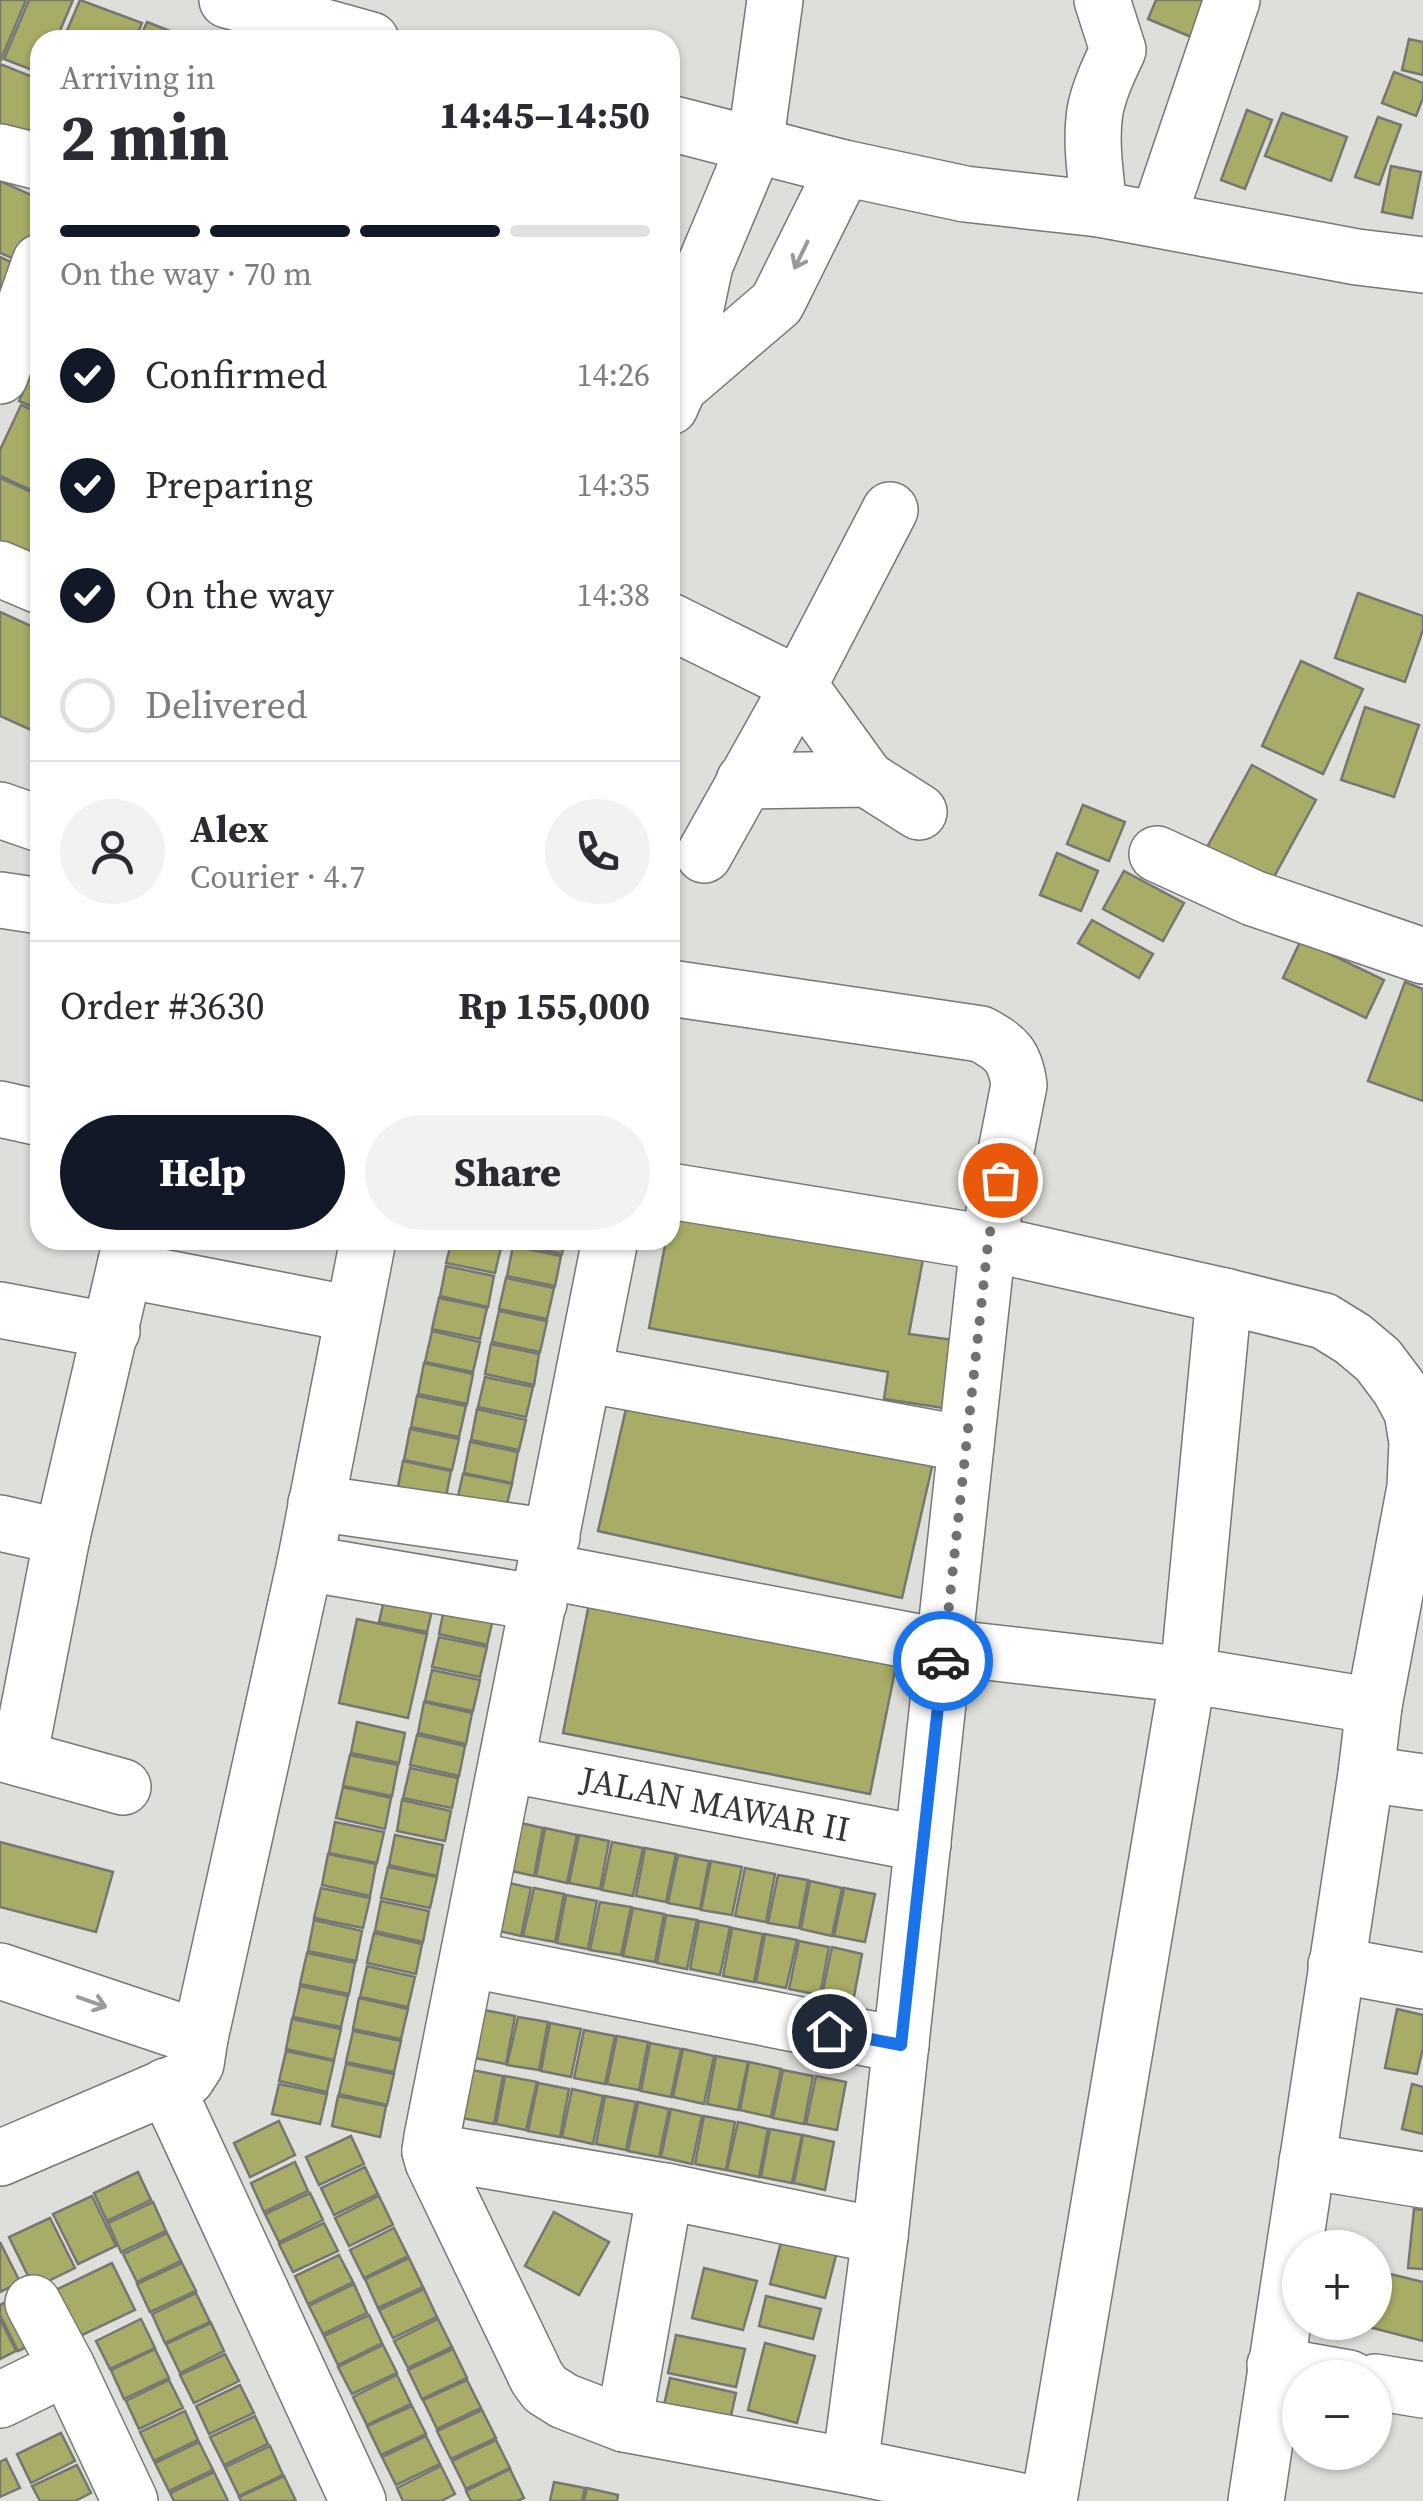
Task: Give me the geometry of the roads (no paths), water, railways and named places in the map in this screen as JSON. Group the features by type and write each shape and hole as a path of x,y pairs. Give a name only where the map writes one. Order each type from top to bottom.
{"street":[{"path":"227,0 336,30"},
{"path":"680,375 705,265 755,146 775,0"},
{"path":"1099,209 1095,110 1118,50 1102,0"},
{"path":"1158,218 1232,0"},
{"path":"680,125 844,168 965,194 1158,218 1357,257 1423,265"},
{"path":"0,152 30,160"},
{"path":"680,392 777,304 844,168"},
{"path":"0,376 30,290"},
{"path":"704,855 890,510"},
{"path":"0,569 30,582"},
{"path":"680,626 799,685 867,779 919,812"},
{"path":"744,781 867,779"},
{"path":"0,810 30,820"},
{"path":"1157,854 1254,898 1423,956"},
{"path":"0,900 30,904"},
{"path":"680,989 981,1034 1000,1044 1014,1060 1019,1085 988,1243 880,2236 850,2466"},
{"path":"0,1109 30,1116"},
{"path":"680,1193 988,1243 1324,1321 1378,1360 1412,1412 1417,1442 1410,1591 1374,1706 1256,2501"},
{"path":"0,2158 187,2078 196,2064 305,1563 352,1314 358,1250"},
{"path":"608,1250 430,2150 433,2162 544,2389 564,2401 624,2424 1021,2501"},
{"path":"124,1787 10,1755 128,1255 352,1314"},
{"path":"1049,2501 1188,1675 1224,1296"},
{"path":"0,1310 112,1332"},
{"path":"584,1374 966,1444"},
{"path":"316,1503 545,1570 944,1648 1188,1675 1374,1706"},
{"path":"0,1523 62,1538"},
{"path":"305,1563 545,1570"},
{"name":"JALAN MAWAR II","path":"507,1764 923,1844"},
{"path":"1366,1774 1423,1782"},
{"path":"468,1959 901,2045"},
{"path":"1336,1965 1423,1982"},
{"path":"0,1971 200,2038"},
{"path":"166,2086 358,2501"},
{"path":"430,2150 666,2191 880,2236"},
{"path":"1306,2161 1423,2180"},
{"path":"624,2424 666,2191"},
{"path":"33,2304 130,2501"},
{"path":"1275,2365 1282,2366"},
{"path":"0,2400 67,2367"},
{"path":"1392,2385 1423,2390"}]}
